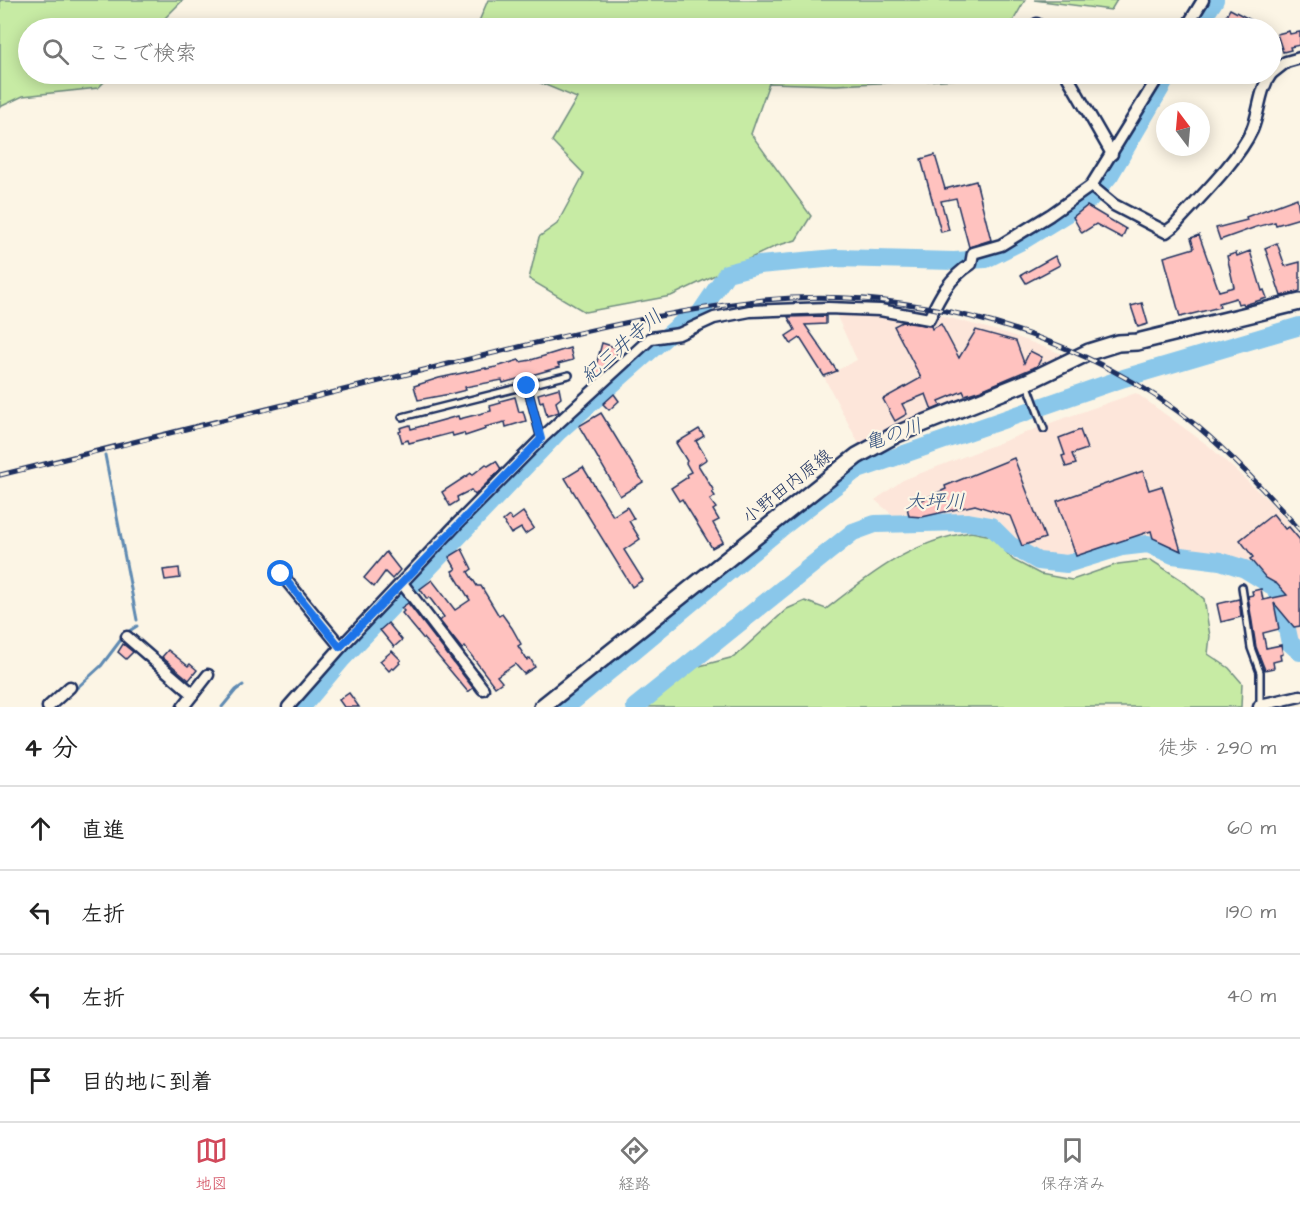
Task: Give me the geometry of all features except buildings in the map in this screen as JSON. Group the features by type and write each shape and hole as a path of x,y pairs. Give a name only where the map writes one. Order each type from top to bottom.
{"main road":[{"name":"小野田内原線","path":"542,707 857,456 897,434 1029,385 1082,355 1118,343 1137,342 1300,302"}],"street":[{"path":"1192,18 1203,0"},
{"path":"1282,65 1300,58"},
{"path":"1072,84 1112,154"},
{"path":"288,707 340,647 406,588 541,439 651,338 671,335 714,318 750,311 828,308 880,310 929,319 943,290 971,260 973,253 1000,245 1050,215 1091,186 1154,84"},
{"path":"1091,186 1114,205 1166,232 1174,226 1236,153 1252,129 1264,84"},
{"path":"281,574 340,647"},
{"path":"406,588 483,689"},
{"path":"127,637 193,694"},
{"path":"183,707 208,675"},
{"path":"48,707 70,687"},
{"path":"1259,706 1300,696"}],"lane":[{"path":"402,417 568,375"},
{"path":"1029,385 1044,429"},
{"path":"527,386 541,439"},
{"path":"1242,587 1251,648 1260,672 1259,706"}],"shaded area":[{"path":"834,310 933,324 939,315 1009,334 1065,355 883,431 859,444 824,377 857,360"},
{"path":"1136,393 1209,446 1270,502 1300,536 1300,646 1292,641 1285,596 1279,587 1245,562 1165,547 1146,539 1124,540 1077,558 1061,559 1028,552 1015,545 997,519 975,514 909,521 895,517 875,500 903,480"}],"green space":[{"path":"0,0 183,0 165,18 18,18 18,84 102,84 98,88 23,96 0,107"},
{"path":"488,0 1025,0 1015,18 480,18"},
{"path":"1034,0 1117,0 1111,10"},
{"path":"543,84 769,84 751,134 811,216 796,240 776,246 671,296 585,312 529,279 539,237 557,224 584,174 552,141 577,98"},
{"path":"802,84 857,84 836,85"},
{"path":"971,532 992,536 1013,560 1040,574 1072,580 1118,564 1151,560 1182,580 1204,599 1210,636 1208,654 1229,668 1242,683 1241,707 646,707 692,668 734,657 787,609 805,601 826,609 894,560 930,543"}],"waterway":[{"name":"紀三井寺川","path":"1203,18 1215,0"},
{"name":"紀三井寺川","path":"302,707 342,659 558,432 684,321 696,319 727,273 759,265 836,258 954,261 986,259 1022,241 1090,199 1110,175 1163,84"},
{"name":"亀の川","path":"566,707 780,529 855,471 1124,378 1300,326"},
{"path":"105,455 137,620"},
{"name":"大坪川","path":"635,707 853,532 875,524 968,522 991,526 1010,545 1038,561 1067,564 1122,547 1148,544 1173,555 1220,561 1245,569 1274,587 1282,606 1290,643 1300,652"},
{"path":"56,707 101,666 126,633 137,626"},
{"path":"222,707 243,685"}],"railway":[{"path":"0,475 605,327 724,305 820,297 877,300 935,309 992,322 1048,341 1101,365 1151,393 1197,426 1238,463 1300,530"}],"route":[{"path":"281,574 340,647 541,439 527,386"}]}
